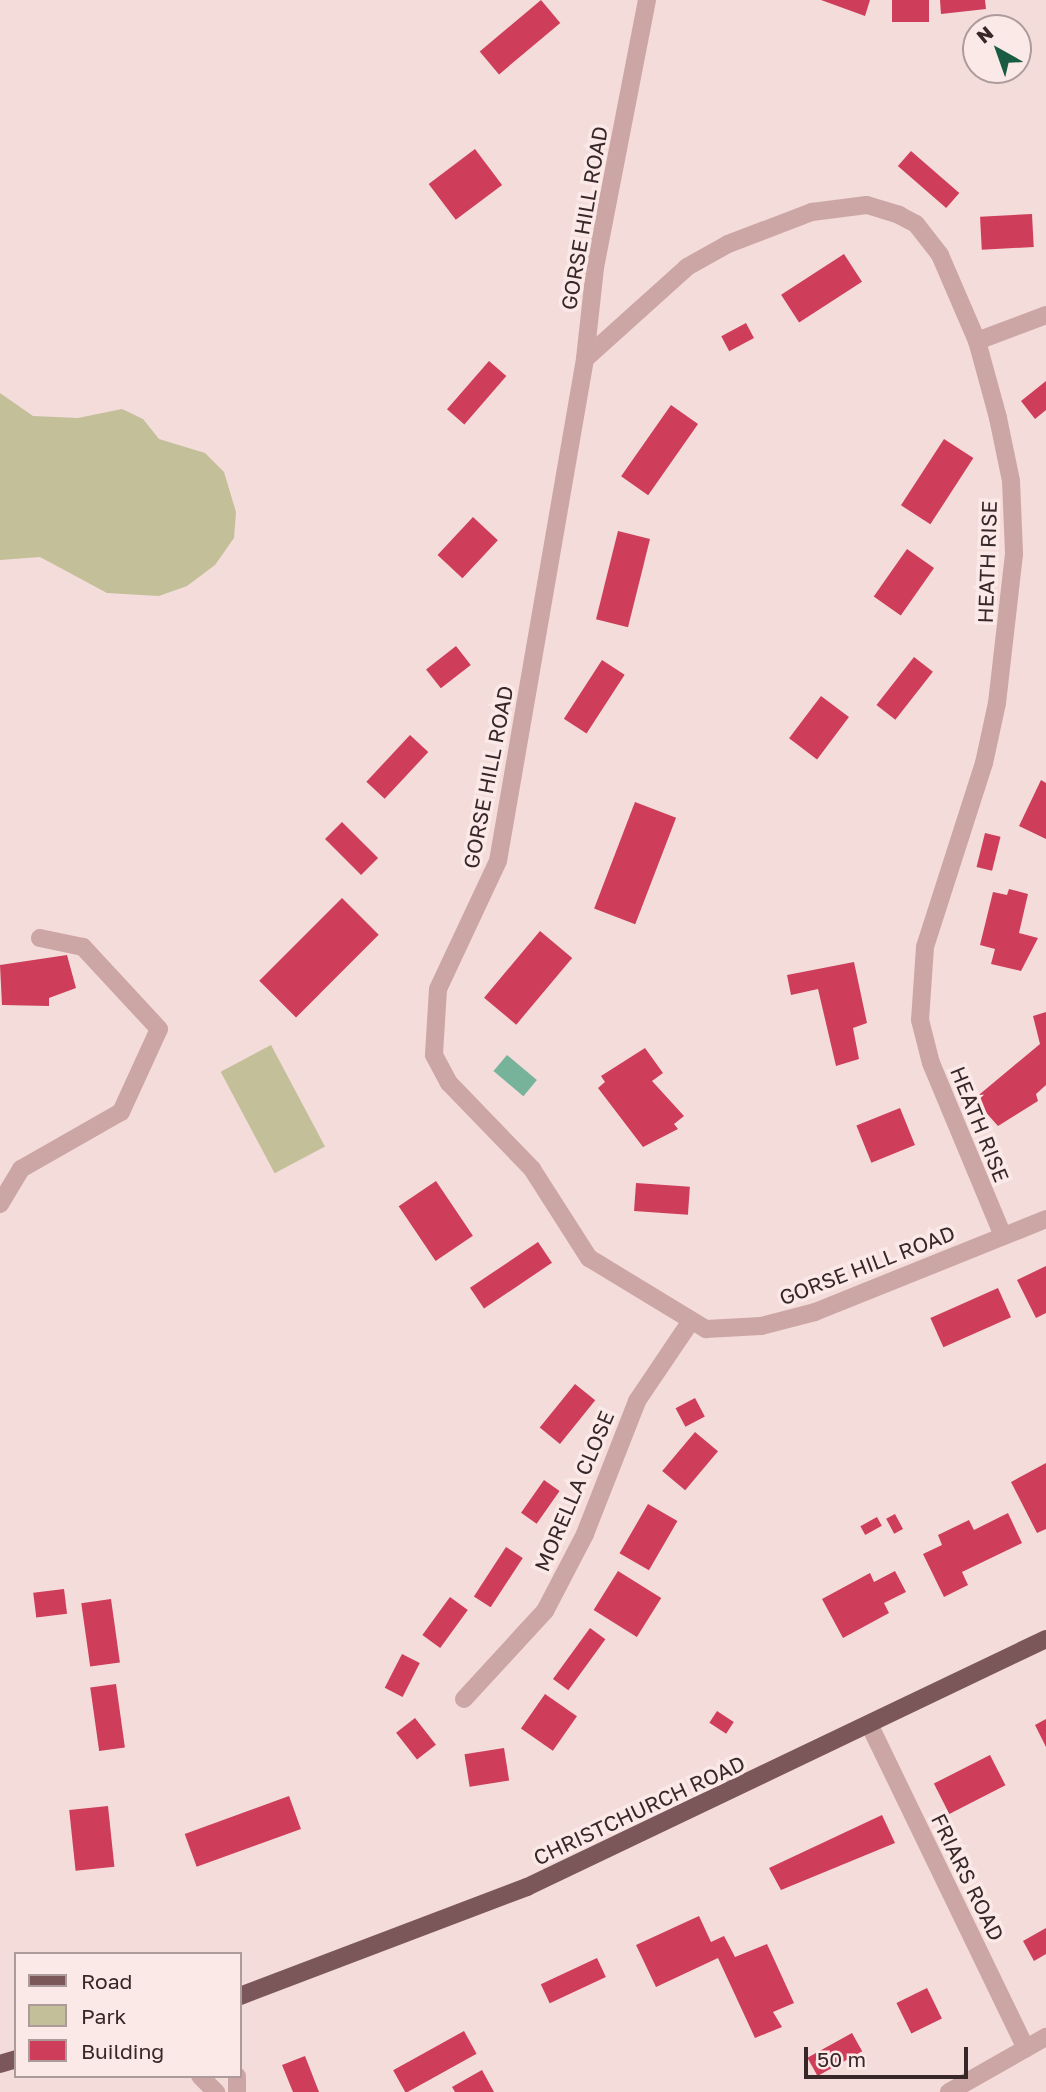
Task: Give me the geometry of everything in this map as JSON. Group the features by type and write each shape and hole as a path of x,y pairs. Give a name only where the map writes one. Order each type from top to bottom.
{"main road":[{"name":"CHRISTCHURCH ROAD","path":"242,1995 527,1887 870,1726 1046,1639"}],"street":[{"name":"GORSE HILL ROAD","path":"647,0 595,268 585,359 498,861 438,989 434,1055 449,1083 532,1169 589,1258 689,1324 724,1331 789,1321 1046,1219"},
{"name":"HEATH RISE","path":"585,359 687,267 769,226 851,206 916,223 940,255 977,341 1011,481 1007,637 984,763 925,947 920,1020 950,1112 1003,1236"},
{"path":"977,341 1046,315"},
{"path":"0,1204 21,1169 121,1112 159,1029 83,947 40,938"},
{"name":"MORELLA CLOSE","path":"464,1699 545,1611 585,1534 637,1401 689,1324"},
{"name":"FRIARS ROAD","path":"870,1726 1026,2048"},
{"path":"949,2092 1046,2037"},
{"path":"202,2078 216,2092"}],"green space":[{"path":"0,393 33,416 78,418 122,409 143,419 159,439 205,453 224,472 236,512 234,538 215,565 187,586 159,596 107,593 40,557 0,560"},
{"path":"271,1045 325,1147 275,1173 221,1072"}],"shaded area":[{"path":"507,1055 537,1080 523,1096 494,1071"}],"building":[{"path":"541,0 560,23 499,74 480,51"},
{"path":"821,0 870,0 865,16"},
{"path":"892,0 929,0 929,22 892,22"},
{"path":"940,0 985,0 986,9 941,14"},
{"path":"475,149 502,185 456,220 429,184"},
{"path":"911,151 959,193 946,208 898,166"},
{"path":"1032,214 1034,247 982,250 980,217"},
{"path":"844,254 862,282 799,323 781,295"},
{"path":"746,323 754,338 729,351 721,336"},
{"path":"489,361 506,376 464,424 447,409"},
{"path":"1046,381 1046,410 1035,419 1021,401"},
{"path":"671,405 698,424 648,495 621,476"},
{"path":"944,439 973,458 930,524 901,505"},
{"path":"473,517 498,540 462,578 438,555"},
{"path":"618,531 650,539 628,627 596,619"},
{"path":"907,549 934,568 901,615 874,597"},
{"path":"456,646 471,665 441,688 426,669"},
{"path":"914,657 933,672 895,720 876,705"},
{"path":"602,660 625,675 587,733 564,719"},
{"path":"821,696 849,717 817,759 789,738"},
{"path":"410,735 428,752 385,799 366,782"},
{"path":"1041,780 1046,783 1046,839 1019,826"},
{"path":"635,802 676,818 635,924 594,908"},
{"path":"342,822 378,858 361,875 325,839"},
{"path":"985,833 1001,837 992,871 977,867"},
{"path":"1009,889 1028,894 1019,933 1038,938 1021,971 991,964 995,949 980,945 993,892 1007,895"},
{"path":"342,898 379,935 296,1018 259,981"},
{"path":"540,931 572,958 516,1025 484,998"},
{"path":"67,955 76,988 49,998 49,1006 2,1005 0,965"},
{"path":"854,962 867,1023 853,1028 859,1059 836,1066 818,989 791,995 787,975"},
{"path":"1046,1012 1046,1085 1036,1094 1038,1101 998,1126 974,1099 1040,1044 1033,1016"},
{"path":"645,1048 663,1073 652,1081 684,1116 674,1124 678,1129 643,1147 598,1088 605,1082 601,1076"},
{"path":"900,1108 915,1145 871,1163 856,1126"},
{"path":"436,1181 473,1236 436,1261 399,1206"},
{"path":"636,1183 690,1187 688,1215 634,1211"},
{"path":"538,1242 552,1263 484,1309 470,1288"},
{"path":"1046,1266 1046,1313 1036,1318 1017,1280"},
{"path":"998,1288 1011,1317 943,1347 930,1318"},
{"path":"575,1384 595,1400 560,1444 540,1428"},
{"path":"695,1398 705,1417 685,1427 676,1408"},
{"path":"695,1432 718,1451 685,1490 662,1471"},
{"path":"1046,1463 1046,1529 1037,1533 1011,1482"},
{"path":"544,1480 560,1491 537,1524 521,1513"},
{"path":"648,1504 677,1521 649,1570 620,1553"},
{"path":"1008,1513 1022,1543 962,1572 968,1585 944,1597 923,1554 942,1545 938,1535 969,1520 974,1530"},
{"path":"895,1514 903,1529 894,1534 886,1519"},
{"path":"877,1517 882,1526 865,1535 860,1526"},
{"path":"506,1547 523,1558 491,1607 474,1596"},
{"path":"618,1571 661,1598 637,1637 594,1610"},
{"path":"895,1571 906,1592 884,1603 889,1613 843,1638 822,1599 870,1573 874,1582"},
{"path":"64,1589 67,1614 36,1618 33,1593"},
{"path":"450,1597 468,1610 440,1648 422,1635"},
{"path":"111,1599 120,1662 90,1667 81,1603"},
{"path":"590,1628 605,1639 568,1690 553,1679"},
{"path":"402,1654 420,1663 403,1697 385,1688"},
{"path":"116,1684 125,1747 99,1751 90,1688"},
{"path":"545,1694 577,1716 553,1751 521,1728"},
{"path":"717,1711 734,1722 726,1734 709,1723"},
{"path":"415,1718 436,1745 417,1760 396,1733"},
{"path":"1046,1719 1046,1747 1035,1725"},
{"path":"504,1748 509,1781 470,1787 464,1754"},
{"path":"990,1755 1005,1785 949,1814 934,1784"},
{"path":"289,1796 301,1829 197,1867 185,1834"},
{"path":"108,1806 114,1867 76,1871 69,1810"},
{"path":"882,1815 895,1843 781,1890 769,1868"},
{"path":"699,1916 711,1942 724,1936 735,1957 767,1944 794,2003 773,2012 782,2027 755,2038 718,1958 656,1987 636,1945"},
{"path":"1046,1928 1046,1954 1034,1961 1023,1941"},
{"path":"597,1958 606,1977 550,2003 541,1984"},
{"path":"927,1988 942,2019 911,2033 896,2003"},
{"path":"464,2031 477,2054 408,2092 393,2070"},
{"path":"852,2033 862,2051 818,2076 807,2058"},
{"path":"305,2056 319,2092 293,2092 282,2065"},
{"path":"482,2070 494,2092 455,2092 452,2087"}]}
